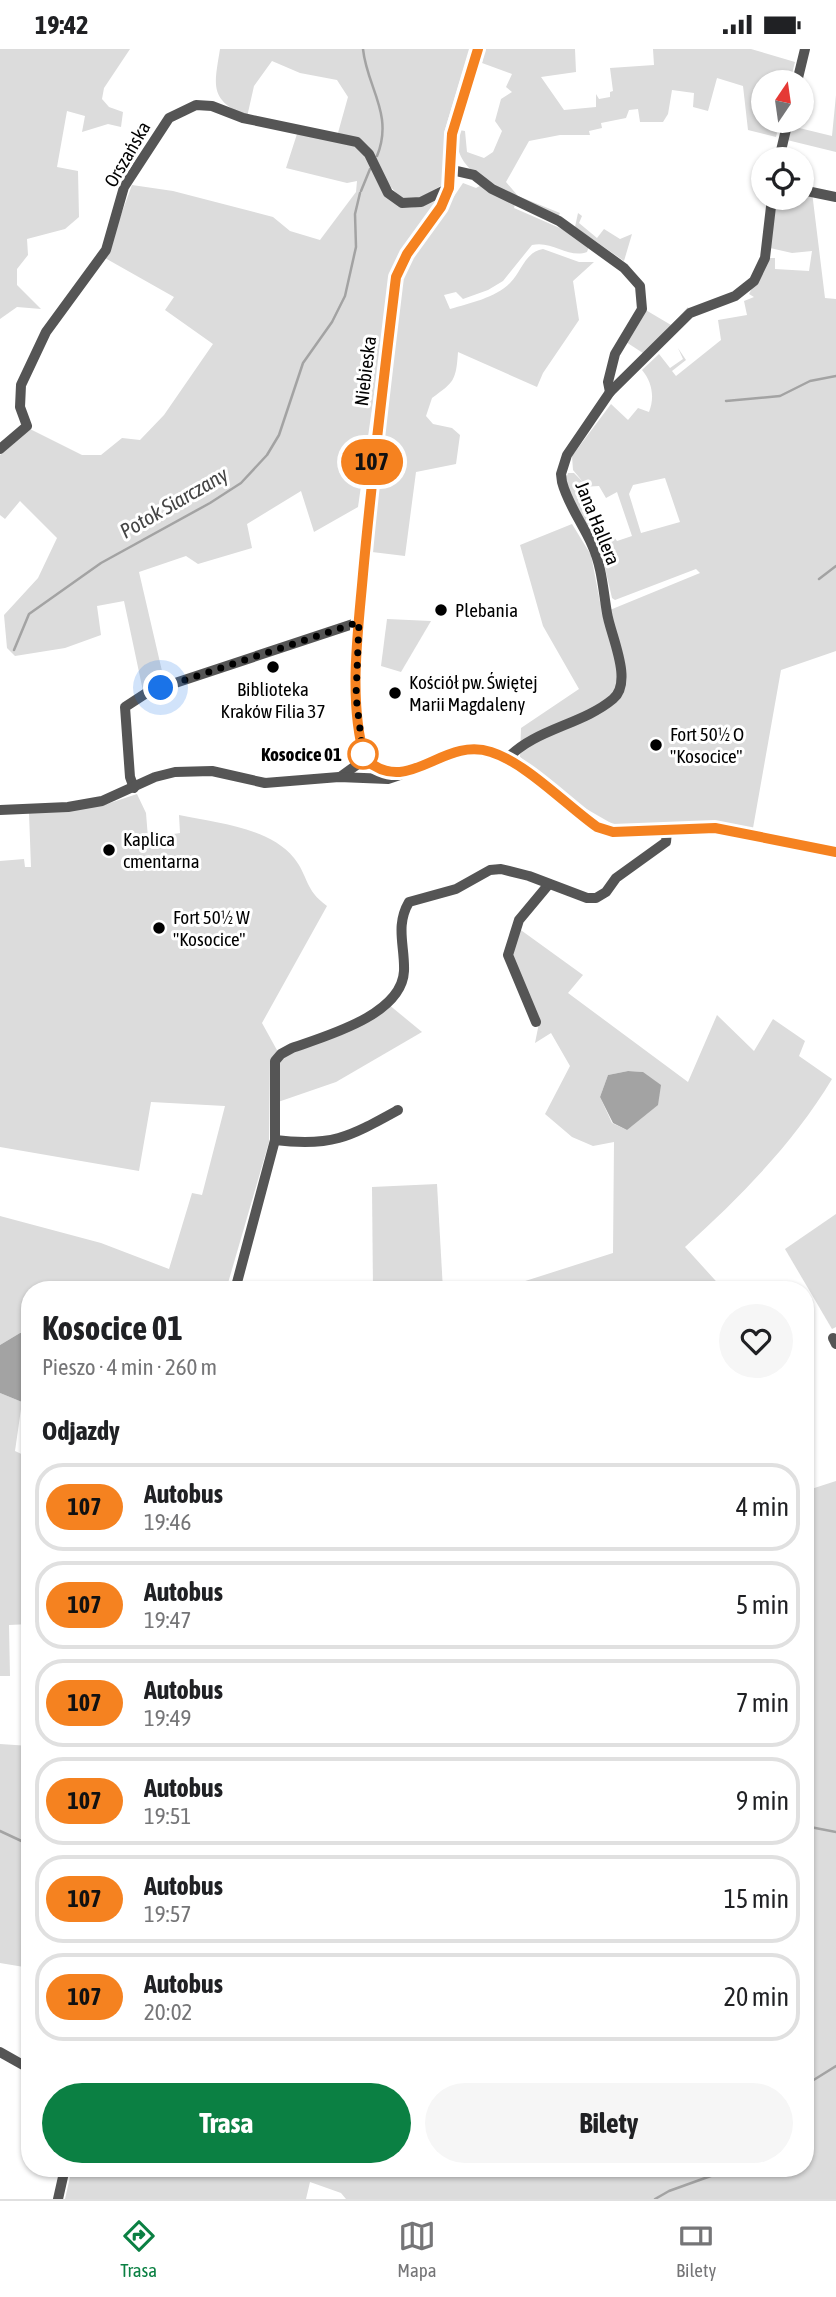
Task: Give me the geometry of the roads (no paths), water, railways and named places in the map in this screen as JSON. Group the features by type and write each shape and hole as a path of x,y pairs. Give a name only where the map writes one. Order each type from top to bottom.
{"street":[{"name":"Niebieska","path":"365,759 356,696 359,622 372,467 396,277 407,254 441,207 449,188 452,134 478,49"},
{"path":"800,70 805,49"},
{"name":"Orszańska","path":"0,449 27,426 20,407 21,385 50,326 106,250 124,187 169,118 182,109 196,105 212,106 243,118 357,142 369,155 388,193 402,204 421,202 449,188"},
{"path":"452,170 474,175 492,190 559,221 624,268 640,286 642,309 615,354 608,382 610,392"},
{"path":"814,192 836,197"},
{"name":"Jana Hallera","path":"507,759 519,746 597,709 614,699 620,691 621,669 607,614 598,560 567,498 561,474 567,455 610,392 690,313 735,296 754,281 765,258 771,210"},
{"path":"134,788 130,777 125,707 148,692 359,622"},
{"path":"0,810 68,807 102,801 155,777 193,771 212,771 265,783 339,777 388,779 465,750 492,752 507,759 597,827 613,832 715,828 836,852"},
{"path":"339,777 365,759 385,773 401,774"},
{"path":"237,1281 275,1140 275,1061 292,1048 366,1020 389,1000 404,974 401,921 409,902 456,889 490,870 512,871 587,898 596,898 606,892 616,878 666,842 667,831"},
{"path":"536,1022 508,955 519,920 549,884"},
{"path":"275,1140 312,1144 344,1138 398,1109"},
{"path":"0,2052 21,2064"},
{"path":"58,2199 63,2177"}],"waterway":[{"name":"Potok Siarczany","path":"363,49 383,127 377,156"},
{"name":"Potok Siarczany","path":"361,191 370,169"},
{"name":"Potok Siarczany","path":"14,650 29,614 101,563 241,483 267,455 279,435 303,363 332,322 345,296 356,247 355,214 360,193"},
{"path":"726,401 780,396 810,381 836,376"},
{"path":"819,579 836,566"},
{"path":"814,1828 836,1832"},
{"path":"0,1831 21,1841"},
{"path":"814,2080 836,2066"},
{"path":"655,2199 708,2177"}],"place":[{"name":"Plebania","path":"441,610"},
{"name":"Biblioteka Kraków Filia 37","path":"273,667"},
{"name":"Kościół pw. Świętej Marii Magdaleny","path":"395,693"},
{"name":"Fort 50½ O \"Kosocice\"","path":"656,745"},
{"name":"Kosocice 01","path":"363,754"},
{"name":"Kaplica cmentarna","path":"109,850"},
{"name":"Fort 50½ W \"Kosocice\"","path":"159,928"}]}
